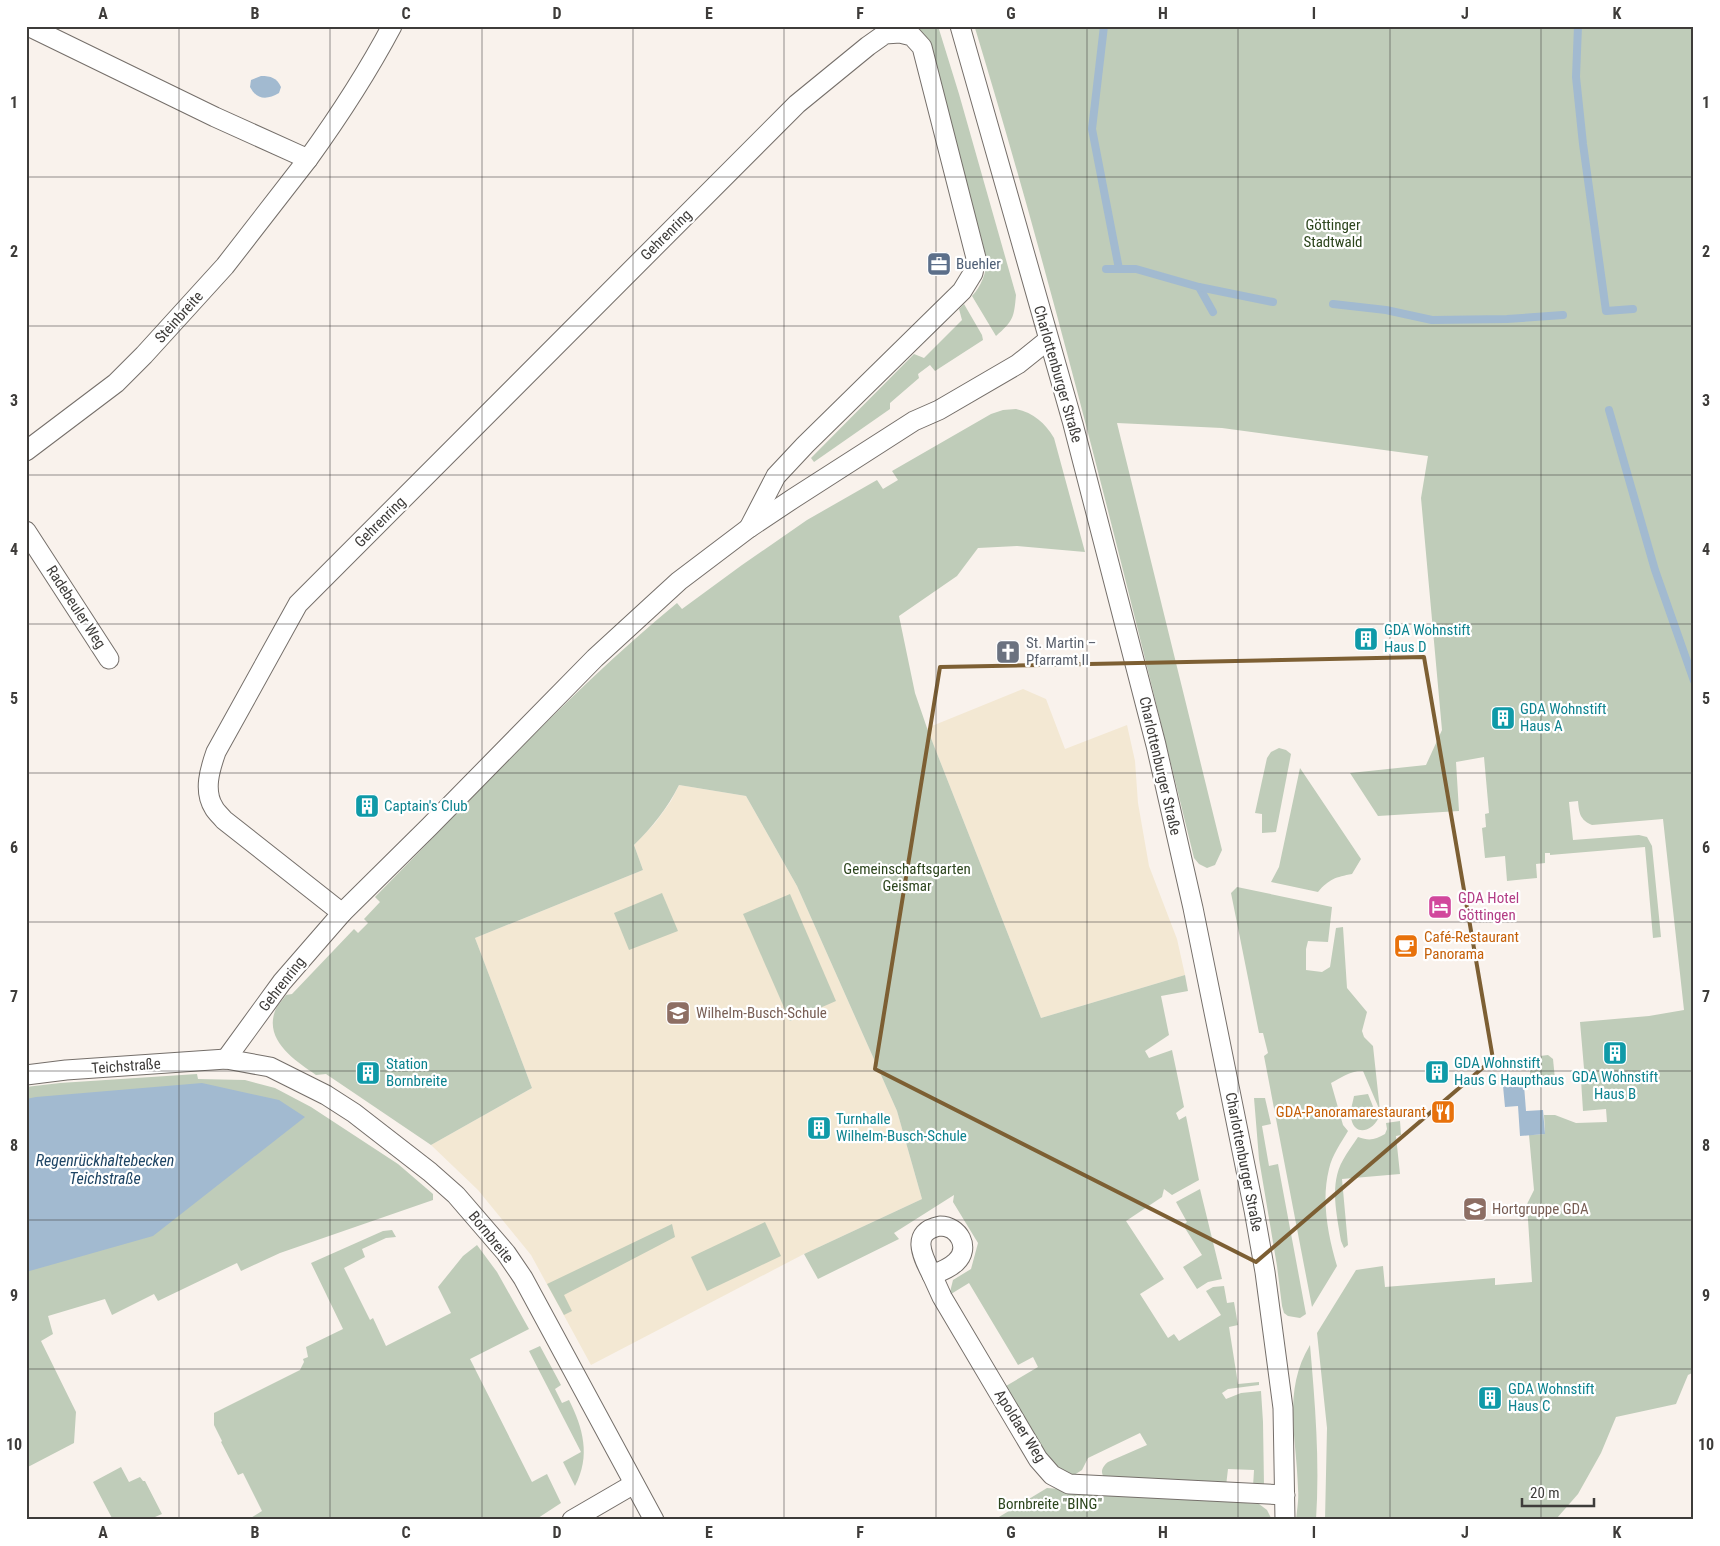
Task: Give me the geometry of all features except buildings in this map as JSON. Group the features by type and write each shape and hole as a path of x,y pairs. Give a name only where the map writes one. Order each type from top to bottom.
{"street":[{"path":"28,26 215,117 308,159"},
{"name":"Steinbreite","path":"26,451 116,383 225,266 337,119 365,75 392,26"},
{"name":"Charlottenburger Straße","path":"960,26 1073,424 1142,691 1193,908 1254,1210 1266,1282 1284,1408 1285,1520"},
{"name":"Gehrenring","path":"342,913 224,820 213,807 208,787 209,770 216,752 298,604 797,104 885,34 900,33 912,36 922,47 976,258 973,272 962,291 805,444 776,476 749,528"},
{"name":"Gehrenring","path":"226,1058 282,982 342,913 595,658 679,581 749,528 914,422 939,410 1018,364 1048,340"},
{"name":"Radebeuler Weg","path":"26,531 109,659"},
{"name":"Teichstraße","path":"26,1075 66,1070 226,1058"},
{"name":"Bornbreite","path":"226,1058 270,1067 326,1096 354,1113 430,1172 456,1195 506,1253 523,1278 654,1520"},
{"name":"Apoldaer Weg","path":"932,1275 942,1297 1038,1459 1052,1475 1069,1484 1286,1496"},
{"path":"572,1520 634,1484"}],"highlighted area":[{"path":"1424,657 1493,1059 1256,1262 875,1069 940,667"}],"shaded area":[{"path":"1023,689 1046,699 1065,749 1127,725 1135,761 1138,803 1149,866 1177,939 1185,975 1041,1018 927,728"},
{"name":"Wilhelm-Busch-Schule","path":"679,785 746,796 797,886 897,1111 922,1199 804,1254 591,1365 531,1255 478,1190 431,1145 532,1088 475,938 643,870 634,845 655,823 671,801"}],"green space":[{"path":"915,26 938,26 1016,295 1012,318 996,336 972,296 982,280 987,260 929,40"},
{"name":"Göttinger Stadtwald","path":"976,26 1694,26 1694,1372 1688,1375 1676,1404 1616,1417 1601,1453 1578,1494 1553,1520 1325,1520 1327,1428 1317,1333 1356,1270 1383,1266 1385,1287 1495,1278 1495,1285 1532,1282 1527,1204 1534,1190 1529,1135 1545,1134 1544,1115 1555,1115 1576,1123 1607,1122 1606,1109 1583,1111 1581,1080 1585,1080 1580,1022 1649,1016 1684,1010 1663,819 1592,825 1581,816 1578,801 1569,802 1573,840 1639,835 1647,837 1652,846 1661,937 1653,938 1645,847 1550,855 1550,853 1545,853 1545,863 1536,864 1537,878 1507,881 1505,856 1485,858 1482,828 1486,827 1485,814 1489,813 1484,757 1456,762 1459,811 1378,816 1350,773 1426,765 1442,730 1421,498 1428,456 1222,428 1117,423 1222,850 1215,865 1207,868 1199,864 1194,858 1117,545 1063,337 975,28"},
{"path":"964,304 983,340 935,371 930,365 918,374 919,378 890,403 890,409 814,462 811,458 914,354 924,358 962,320 959,309"},
{"name":"Gemeinschaftsgarten Geismar","path":"1016,409 1038,419 1054,438 1085,552 1017,546 978,548 957,576 899,616 915,693 1041,1018 1185,975 1188,991 1161,996 1169,1035 1145,1051 1149,1058 1172,1050 1184,1107 1176,1113 1179,1120 1186,1116 1199,1180 1172,1195 1164,1189 1162,1197 1126,1221 1164,1279 1140,1294 1168,1338 1174,1334 1179,1341 1221,1315 1206,1291 1213,1287 1224,1286 1227,1303 1234,1302 1238,1325 1229,1327 1238,1384 1259,1382 1259,1385 1228,1389 1222,1393 1226,1399 1241,1393 1261,1391 1264,1486 1253,1487 1254,1470 1228,1469 1226,1486 1105,1478 1102,1474 1102,1469 1108,1462 1147,1445 1140,1433 1088,1458 1082,1470 1074,1475 1062,1470 1049,1460 1029,1429 1006,1386 1038,1367 1033,1357 1018,1365 969,1283 951,1294 950,1292 953,1280 971,1269 978,1243 953,1202 954,1195 894,1233 899,1239 818,1279 804,1254 922,1199 897,1111 797,886 746,796 679,785 659,817 634,845 643,870 475,938 532,1088 431,1145 326,1074 316,1075 291,1057 278,1041 274,1032 275,1011 286,995 292,994 354,929 358,933 368,923 364,919 380,902 375,897 560,709 637,637 677,603 682,609 807,520 877,480 883,489 898,480 892,471 991,414 1003,410"},
{"path":"1279,748 1291,754 1276,832 1262,833 1262,814 1255,813 1267,758 1271,752"},
{"path":"1300,768 1361,859 1352,874 1333,879 1318,892 1271,882 1279,867"},
{"path":"1237,887 1332,907 1328,942 1308,941 1306,970 1322,972 1330,967 1336,928 1343,927 1347,988 1367,1012 1362,1031 1364,1037 1373,1046 1380,1111 1363,1071 1350,1073 1331,1083 1343,1125 1348,1131 1330,1164 1326,1193 1328,1230 1337,1266 1312,1307 1264,1056 1268,1053 1263,1033 1259,1033 1231,893"},
{"path":"662,893 678,931 629,950 614,913"},
{"path":"790,894 836,1001 790,1021 743,914"},
{"path":"1548,1055 1553,1059 1555,1079 1552,1084 1535,1085 1531,1082 1529,1061 1532,1057"},
{"path":"197,1074 198,1079 245,1080 275,1088 311,1107 398,1164 433,1194 433,1200 280,1253 241,1271 237,1263 158,1301 154,1294 112,1315 105,1299 48,1316 53,1334 41,1341 76,1412 74,1443 26,1468 26,1087"},
{"path":"1368,1094 1378,1119 1371,1128 1362,1130 1355,1127 1352,1122 1351,1109 1354,1096"},
{"path":"1254,1098 1265,1098 1271,1124 1262,1126 1269,1166 1278,1164 1306,1314 1300,1318 1288,1316 1284,1313 1282,1306 1259,1159"},
{"path":"1400,1121 1401,1135 1396,1136 1400,1174 1342,1179 1348,1245 1344,1248 1341,1241 1335,1200 1336,1179 1339,1169 1358,1137 1365,1139 1378,1138 1385,1134 1387,1129 1386,1123"},
{"path":"1200,1189 1222,1279 1208,1282 1197,1289 1183,1267 1202,1255 1183,1225 1187,1222 1176,1202"},
{"path":"765,1222 781,1256 707,1291 691,1257"},
{"path":"672,1224 675,1237 564,1295 572,1311 564,1315 547,1284"},
{"path":"392,1230 396,1237 386,1238 362,1249 365,1257 344,1268 370,1320 373,1318 386,1346 451,1313 438,1287 463,1256 477,1245 497,1272 529,1329 470,1359 532,1482 547,1474 561,1503 535,1520 242,1520 247,1517 249,1519 262,1511 243,1473 238,1475 221,1442 214,1425 214,1413 300,1370 304,1362 303,1359 308,1357 306,1347 343,1329 311,1263 383,1231"},
{"path":"1310,1345 1317,1454 1316,1520 1296,1520 1298,1493 1293,1415 1294,1397 1301,1362"},
{"path":"540,1346 561,1385 555,1389 562,1403 569,1400 581,1432 584,1453 583,1464 575,1486 563,1462 581,1452 529,1351"},
{"path":"121,1467 129,1482 140,1477 145,1481 162,1514 155,1517 156,1520 113,1520 93,1482"},
{"name":"Bornbreite \"BING\"","path":"1047,1488 1259,1504 1267,1510 1272,1520 994,1520"}],"water":[{"path":"261,76 271,77 278,81 281,87 279,93 266,98 256,94 250,87 251,80"},
{"name":"Regenrückhaltebecken Teichstraße","path":"202,1083 279,1100 305,1117 153,1236 26,1272 26,1099"},
{"path":"1524,1085 1526,1111 1543,1110 1545,1134 1520,1136 1518,1106 1505,1107 1503,1086"}],"waterway":[{"path":"1104,26 1092,129 1119,269"},
{"path":"1578,26 1576,77 1583,144 1606,311 1633,309"},
{"path":"1106,269 1136,269 1199,287 1213,312"},
{"path":"1199,287 1273,302"},
{"path":"1333,304 1386,310 1432,320 1507,319 1563,315"},
{"path":"1609,410 1655,570 1694,681"}],"place":[{"name":"Buehler","path":"939,264"},
{"name":"GDA Wohnstift Haus D","path":"1366,639"},
{"name":"St. Martin – Pfarramt II","path":"1008,652"},
{"name":"GDA Wohnstift Haus A","path":"1503,718"},
{"name":"Captain's Club","path":"367,806"},
{"name":"GDA Hotel Göttingen","path":"1440,907"},
{"name":"Café-Restaurant Panorama","path":"1406,946"},
{"name":"Wilhelm-Busch-Schule","path":"678,1013"},
{"name":"GDA Wohnstift Haus B","path":"1615,1053"},
{"name":"GDA Wohnstift Haus G Haupthaus","path":"1437,1072"},
{"name":"Station Bornbreite","path":"368,1073"},
{"name":"GDA-Panoramarestaurant","path":"1443,1112"},
{"name":"Turnhalle Wilhelm-Busch-Schule","path":"819,1128"},
{"name":"Hortgruppe GDA","path":"1475,1209"},
{"name":"GDA Wohnstift Haus C","path":"1490,1398"}]}
